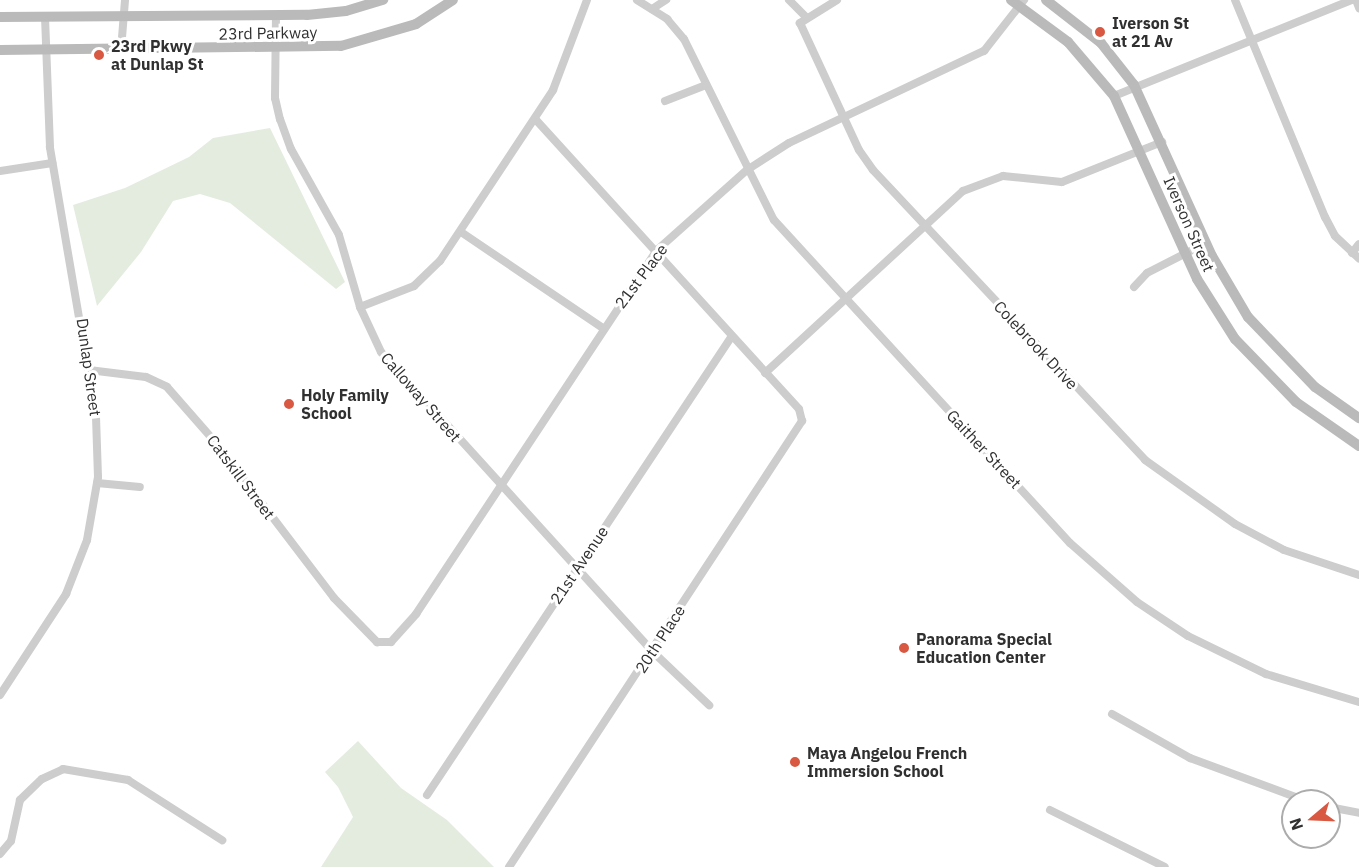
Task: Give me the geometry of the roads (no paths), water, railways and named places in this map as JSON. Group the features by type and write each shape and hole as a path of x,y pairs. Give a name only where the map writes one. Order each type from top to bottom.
{"main road":[{"name":"23rd Parkway","path":"0,17 328,14 383,0"},
{"name":"23rd Parkway","path":"0,50 278,49 367,41 416,24 453,0"},
{"name":"Iverson Street","path":"1046,0 1101,43 1134,85 1229,289 1258,330 1315,387 1359,418"},
{"name":"Iverson Street","path":"1018,2 1091,64 1114,96 1141,151 1185,253 1219,318 1250,357 1303,408 1359,446"}],"street":[{"path":"121,50 121,16 124,0"},
{"path":"360,307 414,286 440,261 535,119 561,73 587,0"},
{"name":"Gaither Street","path":"637,0 652,9 684,39 747,170 774,220 1070,543 1137,602 1188,636 1266,674 1359,702"},
{"path":"652,9 666,0"},
{"path":"789,0 803,20 837,0"},
{"path":"1235,0 1254,40 1325,217 1352,253 1359,258"},
{"path":"1114,96 1134,85 1354,0 1359,8"},
{"name":"21st Place","path":"366,632 380,643 398,637 501,487 603,328 656,251 747,170 842,117 984,51 1018,2"},
{"name":"Calloway Street","path":"276,15 278,49 275,98 285,135 339,235 360,307 381,352 652,651 709,705"},
{"name":"Dunlap Street","path":"0,695 66,594 87,540 97,483 98,442 89,370 52,163 45,103 45,17"},
{"name":"Colebrook Drive","path":"803,20 842,117 873,170 1144,460 1235,524 1284,550 1359,575"},
{"path":"665,101 706,85"},
{"path":"535,119 765,373 925,224 975,184 1003,176 1062,182 1162,142"},
{"path":"0,171 52,163"},
{"path":"461,232 603,328"},
{"path":"1134,288 1147,273 1206,243"},
{"path":"1352,253 1359,244"},
{"name":"21st Avenue","path":"427,795 732,336"},
{"name":"Catskill Street","path":"89,370 146,377 177,395 300,556 366,632"},
{"name":"20th Place","path":"509,867 800,431 799,409 765,373"},
{"path":"97,483 140,487"},
{"path":"1112,714 1217,770 1281,792"},
{"path":"0,854 10,841 20,800 42,779 63,769 128,780 222,840"},
{"path":"1341,809 1359,813"},
{"path":"1050,810 1164,867"}],"place":[{"name":"Iverson St at 21 Av","path":"1100,32"},
{"name":"23rd Pkwy at Dunlap St","path":"99,55"},
{"name":"Holy Family School","path":"289,404"},
{"name":"Panorama Special Education Center","path":"904,648"},
{"name":"Maya Angelou French Immersion School","path":"795,762"}]}
